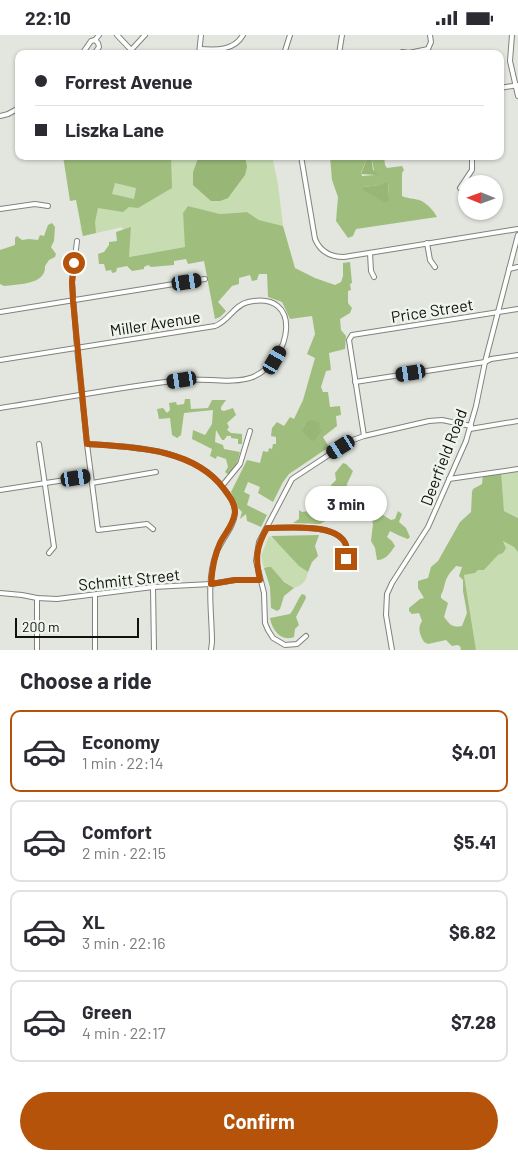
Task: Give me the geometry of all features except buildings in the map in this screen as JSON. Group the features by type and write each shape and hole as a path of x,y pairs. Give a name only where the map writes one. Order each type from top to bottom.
{"street":[{"path":"85,50 91,41 95,40 99,35"},
{"path":"118,35 132,49 145,35"},
{"path":"199,50 201,35"},
{"path":"216,50 234,46 243,35"},
{"path":"285,50 290,35"},
{"path":"340,50 342,35"},
{"path":"423,50 428,49 431,42 430,35"},
{"path":"512,35 510,61 518,96"},
{"path":"95,40 99,47 97,50"},
{"path":"504,87 517,85"},
{"path":"0,116 15,110"},
{"path":"302,160 313,233 317,244 328,254 338,257 370,253 518,229"},
{"path":"469,175 472,170 472,160"},
{"path":"0,209 35,204 48,206"},
{"name":"Deerfield Road","path":"392,650 386,615 387,594 428,527 466,441 484,362 518,235"},
{"path":"77,241 72,282 73,301 81,395 98,530 147,524 153,529"},
{"path":"427,243 430,260 435,267"},
{"path":"370,253 371,271 374,277"},
{"path":"510,269 518,267"},
{"path":"0,312 206,279"},
{"name":"Miller Avenue","path":"0,360 215,326 225,321 240,305 249,302 273,303 281,309 285,317 287,332 284,346 275,360 266,369 246,379 182,380 81,395"},
{"name":"Price Street","path":"355,382 350,337 352,335 518,309"},
{"path":"364,436 355,382 518,355"},
{"path":"0,408 81,395"},
{"path":"306,636 297,644 291,645 285,645 273,638 265,623 264,593 256,561 259,541 292,479 350,441 364,436 429,421 442,420 470,428 518,421"},
{"path":"222,486 240,464 250,431"},
{"path":"39,444 54,547 49,553"},
{"path":"87,444 133,447 157,451 197,465 222,486 234,506 235,515 215,555 211,584 211,650"},
{"path":"449,479 518,469"},
{"path":"92,483 156,472"},
{"path":"0,490 91,476"},
{"path":"267,528 329,531 342,537 347,544 348,552 346,559"},
{"name":"Schmitt Street","path":"0,593 57,599 153,587 211,584 235,580 260,580"},
{"path":"153,587 154,650"},
{"path":"94,595 95,650"},
{"path":"37,598 37,650"}],"shaded area":[{"path":"64,160 171,160 172,188 138,208 129,207 123,212 98,208 95,222 96,233 83,236 76,200 70,201","holes":["115,183 136,188 134,199 112,194"]},
{"path":"73,160 273,160 283,226 259,220 247,212 220,214 188,206 183,213 186,247 128,257 131,228 123,230 122,227 83,236"},
{"path":"198,160 246,160 247,167 245,175 228,198 220,201 211,201 193,185 193,172"},
{"path":"330,160 366,160 361,173 362,176 375,175 372,160 384,160 387,168 402,166 404,170 402,173 402,196 424,203 437,217 356,229 353,236 348,238 336,221 338,197 332,180","holes":["386,181 388,182 389,198 386,202 364,187 379,185"]},
{"path":"366,160 372,160 373,170 378,174 361,174"},
{"path":"386,181 388,182 388,202 384,202 363,190 364,187 379,185"},
{"path":"188,206 220,214 247,212 259,220 283,226 295,268 335,285 341,282 343,263 350,262 352,283 350,284 351,290 348,291 348,303 352,308 350,313 340,319 341,330 346,336 345,349 329,353 331,370 326,371 321,387 323,392 328,392 330,407 340,406 341,415 336,416 337,426 323,437 329,447 289,474 273,502 258,493 260,487 248,482 244,492 250,495 247,505 267,515 261,527 247,521 246,514 240,519 242,512 238,508 231,492 247,460 260,463 263,451 268,452 269,448 272,449 273,444 276,444 276,437 271,436 272,428 277,422 284,426 290,417 294,419 303,400 315,358 307,354 315,334 312,316 290,319 282,302 268,297 267,274 259,274 257,280 252,281 250,275 239,278 239,284 232,286 218,302 226,311 215,319 204,261 188,264 186,259 174,261 174,265 151,267 148,265 144,269 132,271 127,266 117,268 116,272 112,273 111,270 106,271 104,264 99,264 98,254 104,252 109,242 117,241 116,232 131,227 129,257 185,247 183,213","holes":["313,421 317,423 322,431 317,437 310,440 304,430 305,423"]},
{"path":"52,223 55,227 54,241 51,247 56,254 45,266 41,277 23,284 4,286 0,284 0,250 15,245 15,238 17,236 22,240 38,240 40,235 44,236 48,225"},
{"path":"185,399 190,399 191,409 208,408 212,400 226,400 221,410 233,408 236,415 227,423 229,427 227,430 231,433 242,434 242,444 238,444 238,439 231,438 231,436 227,436 222,440 216,430 215,442 223,445 224,449 240,452 237,463 229,475 225,472 228,467 226,459 217,456 216,459 210,456 212,449 192,439 193,430 205,435 212,424 213,410 184,413 181,435 177,438 172,435 170,418 159,419 157,409 163,408 167,413 170,410 169,403 184,404"},
{"path":"311,420 319,422 320,428 323,430 314,441 310,440 302,431 305,423"},
{"path":"343,463 353,471 347,484 346,492 391,520 395,519 398,511 402,514 399,522 406,528 410,537 408,539 390,531 387,537 395,546 388,556 383,559 377,560 375,548 371,541 373,524 370,514 337,499 331,487 336,480 335,473"},
{"path":"518,469 518,518 504,511 501,471"},
{"path":"501,471 504,511 518,518 518,552 514,547 503,541 506,548 503,553 498,555 484,570 464,575 476,650 461,650 460,646 452,646 446,640 428,644 424,642 420,634 419,629 422,621 419,613 412,614 409,608 424,598 418,588 418,581 428,578 431,567 438,561 460,522 471,512 472,492 473,489 482,484 483,474","holes":["456,566 462,567 459,576 463,580 467,613 462,626 455,626 451,625 444,617 448,603 441,598 441,595 450,573"]},
{"path":"324,488 333,496 328,504 327,520 320,524 293,523 299,519 299,510 302,512 316,510 316,506 311,499 312,496"},
{"path":"319,535 315,546 318,556 312,562 308,572 299,566 271,536"},
{"path":"269,536 308,572 302,584 294,588 266,567 264,568 261,556"},
{"path":"503,540 518,552 518,650 476,650 464,575 475,573 477,570 484,570 498,555 503,553 505,545"},
{"path":"271,567 284,582 294,588 284,596 280,609 277,611 271,608 270,587 264,568"},
{"path":"302,594 306,598 296,617 299,625 295,629 294,637 285,638 275,631 270,618 290,614"}],"route":[{"path":"74,263 73,301 87,444 133,447 157,451 197,465 222,486 231,498 235,515 215,555 211,584 235,580 260,580 256,561 259,541 267,528 310,529 335,533 342,537 347,544 348,552 346,559"}]}
